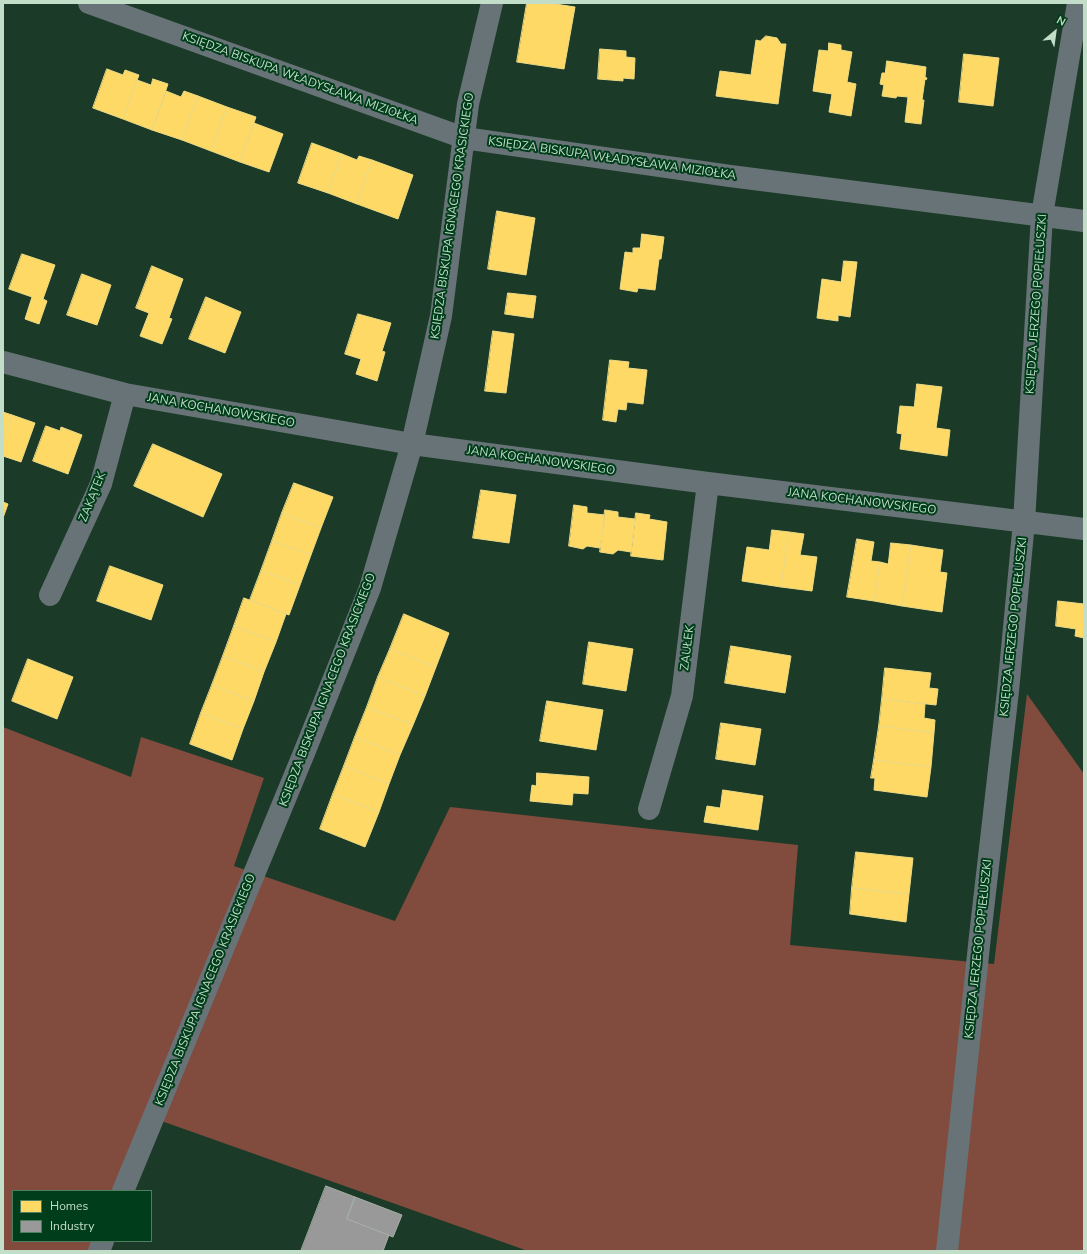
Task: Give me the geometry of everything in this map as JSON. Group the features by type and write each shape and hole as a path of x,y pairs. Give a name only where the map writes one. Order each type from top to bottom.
{"street":[{"name":"KSIĘDZA BISKUPA WŁADYSŁAWA MIZIOŁKA","path":"89,3 464,138 730,176 1084,220"},
{"name":"KSIĘDZA BISKUPA IGNACEGO KRASICKIEGO","path":"123,1190 304,753 370,588 412,444 441,316 468,104 492,3"},
{"name":"KSIĘDZA JERZEGO POPIEŁUSZKI","path":"946,1251 1008,691 1024,522 1042,215 1078,3"},
{"name":"JANA KOCHANOWSKIEGO","path":"3,362 125,394 412,444 708,483 1084,529"},
{"name":"ZAKĄTEK","path":"50,595 100,484 125,394"},
{"name":"ZAUŁEK","path":"649,810 682,696 708,483"}],"shaded area":[{"path":"1027,694 1084,774 1084,1251 528,1251 153,1118 123,1190 12,1190 12,1242 103,1242 99,1251 3,1251 3,727 131,777 141,737 264,778 234,866 395,921 450,807 798,845 790,945 994,964"}],"building: Homes":[{"path":"527,3 549,3 575,7 564,69 517,62"},
{"path":"766,36 777,38 781,44 786,44 778,104 716,96 720,71 751,75 756,40 760,41"},
{"path":"829,43 841,45 841,50 852,52 847,82 856,84 851,116 829,112 832,94 813,91 819,50 828,51"},
{"path":"600,49 626,51 626,57 635,58 634,79 623,78 623,81 598,79"},
{"path":"964,54 999,58 993,106 959,102"},
{"path":"887,61 926,67 925,77 927,78 926,80 925,79 922,100 924,100 921,124 905,122 908,97 897,96 896,98 882,96 884,85 880,84 882,73 885,73"},
{"path":"107,69 123,75 125,70 139,75 123,119 93,108"},
{"path":"153,79 168,84 152,130 123,119 137,80 151,85"},
{"path":"166,91 181,97 184,91 198,96 182,140 152,130"},
{"path":"198,96 227,107 211,151 182,140"},
{"path":"227,107 256,117 240,162 211,151"},
{"path":"254,123 283,134 269,172 240,162"},
{"path":"312,143 342,154 328,193 298,183"},
{"path":"342,154 357,160 359,156 372,160 357,204 328,193"},
{"path":"372,160 413,175 398,219 357,204"},
{"path":"497,211 535,218 526,275 488,269"},
{"path":"642,234 664,237 661,259 659,259 655,290 638,288 637,292 620,289 625,252 633,253 633,248 640,248"},
{"path":"22,254 55,265 43,299 47,301 39,324 25,319 32,297 9,289"},
{"path":"844,261 857,262 850,317 838,315 838,321 817,318 822,279 841,282"},
{"path":"152,266 183,279 169,318 172,319 162,344 140,336 149,313 136,308"},
{"path":"82,274 111,285 97,325 67,315"},
{"path":"508,293 536,296 533,318 505,314"},
{"path":"206,297 241,312 225,353 189,339"},
{"path":"358,314 391,323 382,351 385,352 377,381 356,374 361,359 345,354"},
{"path":"493,331 514,334 506,393 485,391"},
{"path":"610,360 629,362 628,368 647,370 643,404 627,402 626,410 618,409 616,422 603,420"},
{"path":"917,384 942,387 936,428 950,430 947,456 900,449 902,434 897,433 900,406 914,407"},
{"path":"3,412 12,415 3,442"},
{"path":"12,415 35,423 21,462 3,456 3,442"},
{"path":"46,426 60,431 61,427 82,435 68,474 33,461"},
{"path":"153,444 222,474 203,517 134,486"},
{"path":"294,483 333,497 321,528 282,513"},
{"path":"481,490 516,495 509,543 473,538"},
{"path":"3,502 8,504 3,518"},
{"path":"574,505 587,507 587,513 605,515 600,548 587,546 583,549 569,546"},
{"path":"605,510 618,512 618,517 635,519 631,552 618,550 613,554 600,552"},
{"path":"282,513 321,528 311,555 272,541"},
{"path":"636,513 650,515 649,519 667,522 663,560 631,556"},
{"path":"772,530 789,532 781,587 742,581 747,547 769,550"},
{"path":"789,532 804,534 800,555 817,557 812,591 781,587"},
{"path":"857,539 874,542 871,561 880,562 874,601 847,597"},
{"path":"272,541 311,555 300,585 261,571"},
{"path":"891,543 911,545 902,606 874,601 880,562 888,564"},
{"path":"911,545 943,550 940,572 947,573 942,612 902,606"},
{"path":"110,566 163,585 151,620 97,601"},
{"path":"261,571 300,585 289,615 250,600"},
{"path":"244,598 286,614 276,642 234,626"},
{"path":"1058,601 1084,604 1084,638 1075,636 1076,629 1056,626"},
{"path":"404,614 449,633 436,667 390,649"},
{"path":"234,626 276,642 264,672 223,656"},
{"path":"589,642 633,649 626,691 583,684"},
{"path":"731,646 791,656 785,693 725,683"},
{"path":"390,649 436,667 425,696 378,677"},
{"path":"223,656 264,672 254,701 212,685"},
{"path":"28,659 73,677 57,719 12,701"},
{"path":"885,668 931,673 929,688 938,689 936,705 882,699"},
{"path":"378,677 425,696 413,725 367,707"},
{"path":"212,685 254,701 243,729 201,713"},
{"path":"882,699 925,704 924,718 935,720 934,733 879,726"},
{"path":"547,701 603,710 596,750 540,741"},
{"path":"367,707 413,725 400,755 355,737"},
{"path":"201,713 243,729 232,760 190,744"},
{"path":"721,723 761,729 755,765 716,759"},
{"path":"879,726 934,733 931,767 874,760"},
{"path":"355,737 400,755 389,784 344,766"},
{"path":"874,760 931,767 927,797 874,790 875,778 871,778"},
{"path":"344,766 389,784 379,812 333,794"},
{"path":"537,773 589,777 588,794 573,793 572,805 530,801 532,785 536,786"},
{"path":"723,790 763,796 758,830 704,822 707,806 720,808"},
{"path":"333,794 379,812 365,847 320,829"},
{"path":"856,852 913,858 909,894 852,888"},
{"path":"852,888 909,894 906,922 850,914"}],"building: Industry":[{"path":"326,1186 355,1197 347,1219 389,1235 383,1251 301,1251"},
{"path":"355,1197 402,1215 393,1237 347,1219"}]}
